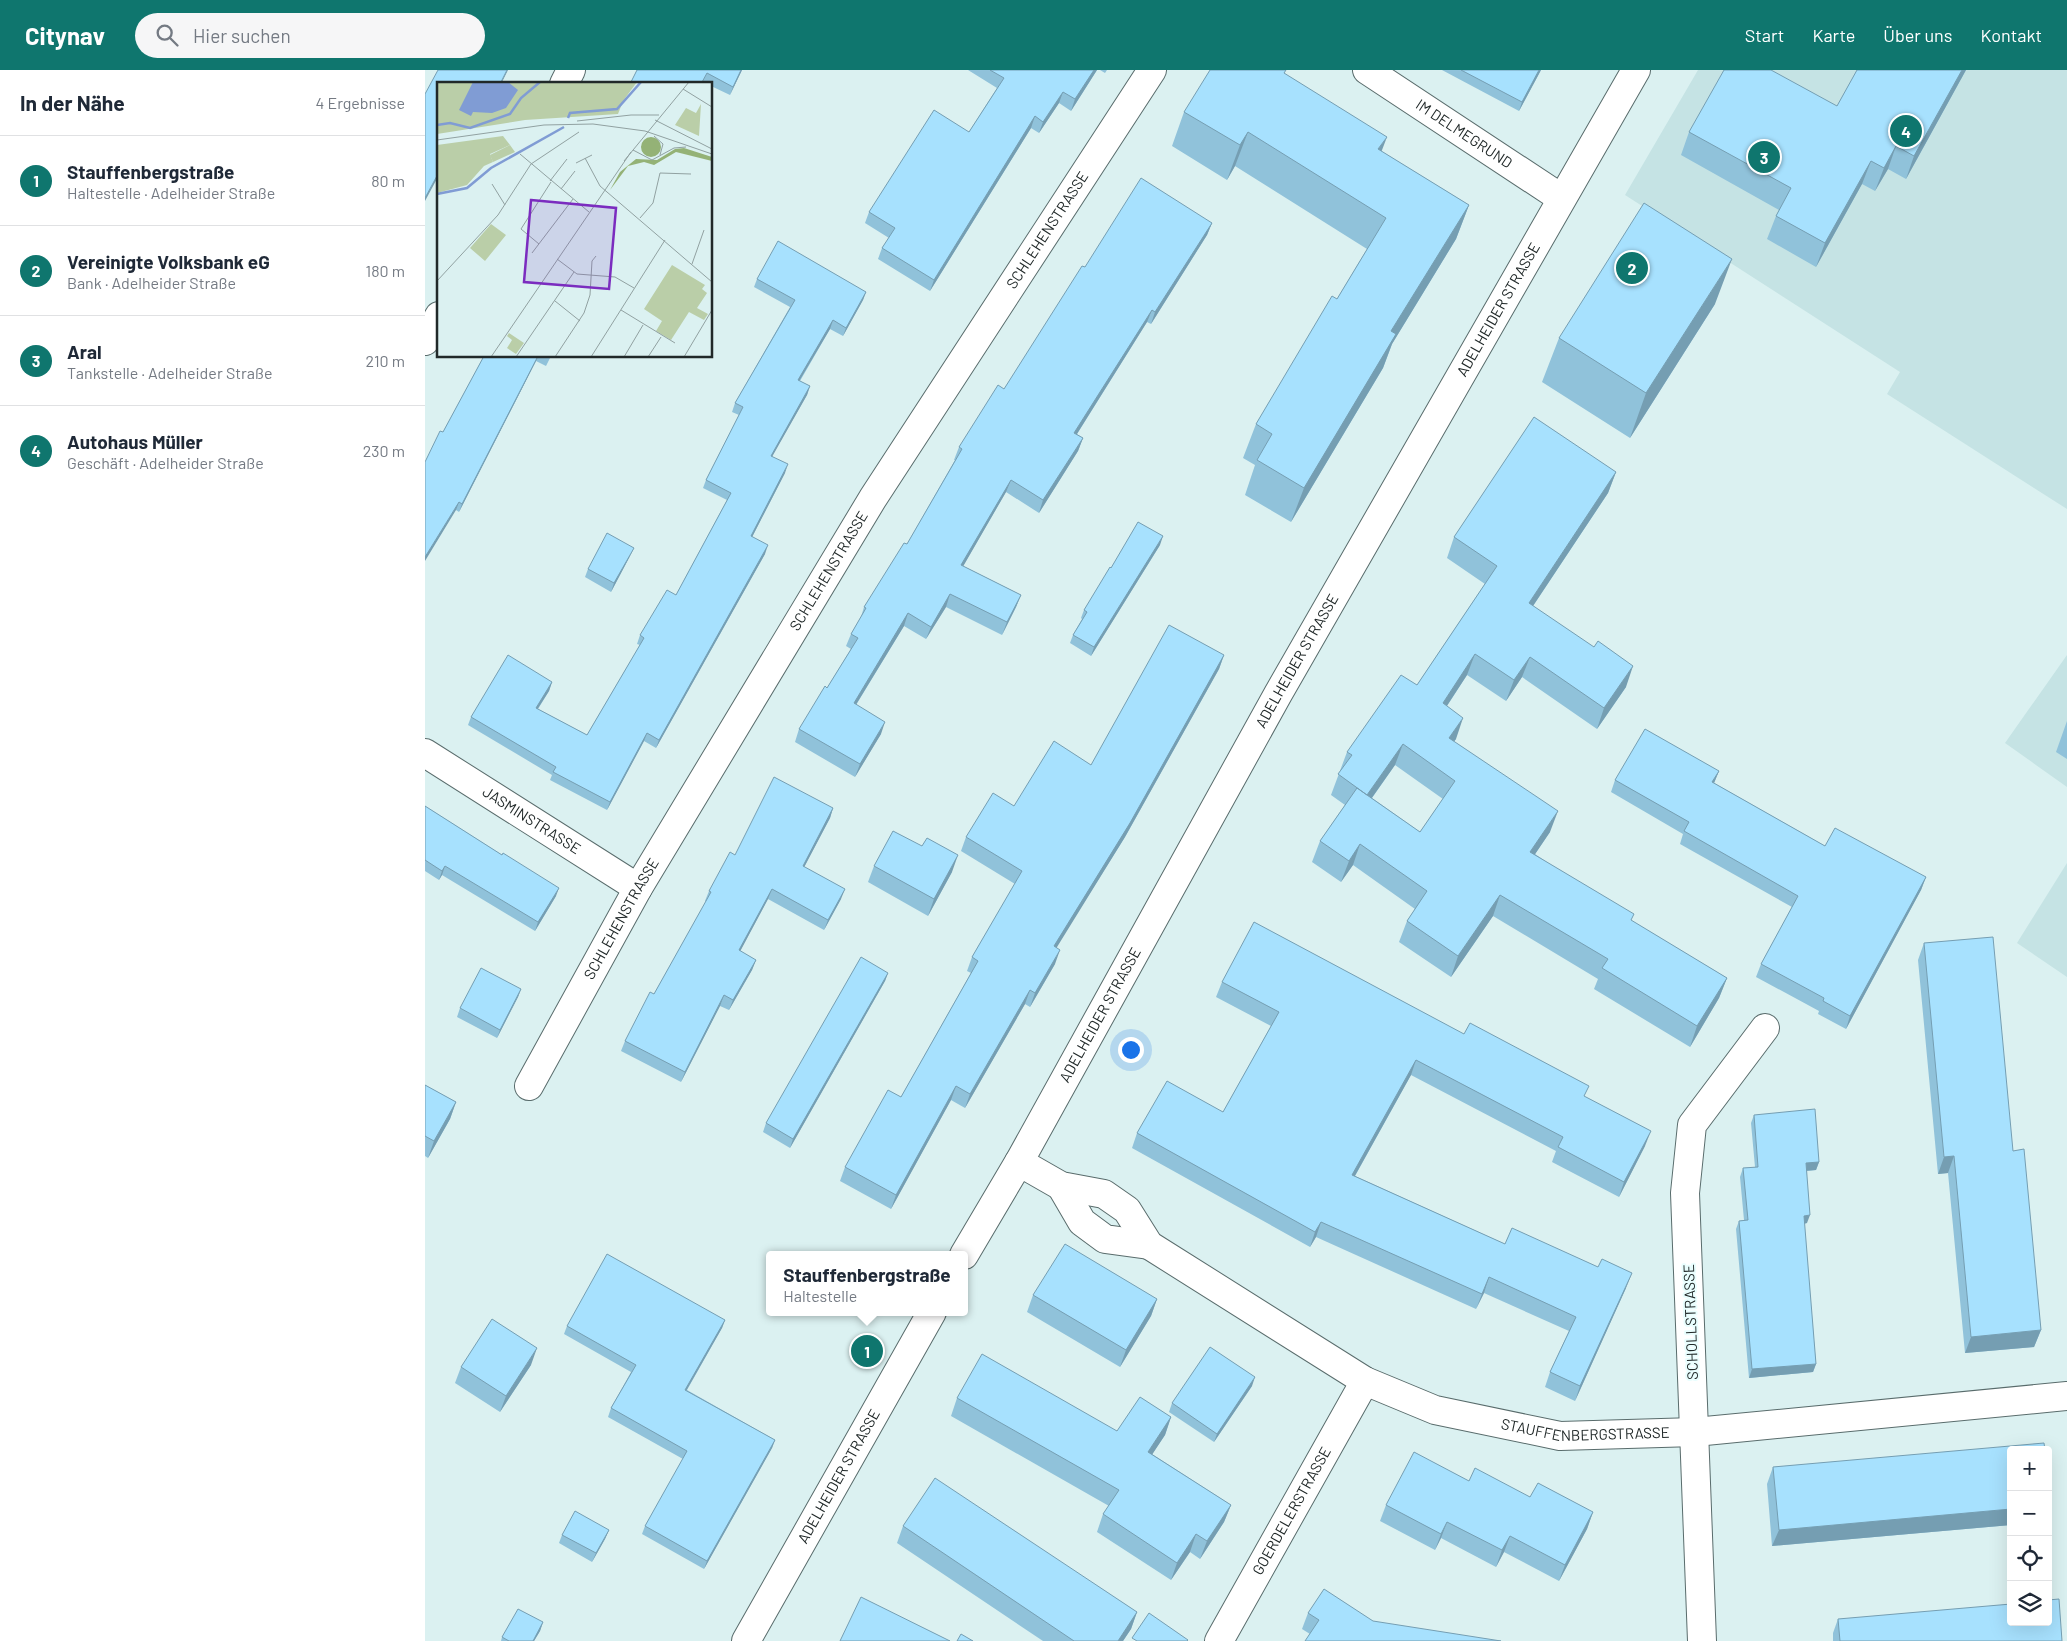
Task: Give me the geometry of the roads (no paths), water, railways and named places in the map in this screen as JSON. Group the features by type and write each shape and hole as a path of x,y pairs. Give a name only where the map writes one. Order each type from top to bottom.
{"street":[{"path":"565,82 571,70"},
{"name":"SCHLEHENSTRASSE","path":"529,1086 638,888 873,498 1152,70"},
{"name":"IM DELMEGRUND","path":"1367,70 1561,198"},
{"name":"ADELHEIDER STRASSE","path":"966,1251 1019,1162 1279,694 1561,198 1636,70"},
{"path":"425,341 437,320"},
{"name":"JASMINSTRASSE","path":"425,753 638,888"},
{"name":"SCHOLLSTRASSE","path":"1702,1641 1685,1193 1692,1125 1765,1028"},
{"name":"STAUFFENBERGSTRASSE","path":"1019,1162 1061,1186 1104,1194 1127,1210 1149,1245"},
{"name":"STAUFFENBERGSTRASSE","path":"1061,1186 1082,1222 1105,1239 1149,1245 1365,1381 1435,1410 1560,1436 1695,1432 2067,1396"},
{"name":"ADELHEIDER STRASSE","path":"746,1641 930,1316"},
{"name":"GOERDELERSTRASSE","path":"1219,1641 1365,1381"}],"place":[{"name":"Autohaus Müller","path":"1906,131"},
{"name":"Aral","path":"1764,157"},
{"name":"Vereinigte Volksbank eG","path":"1632,268"},
{"name":"Stauffenbergstraße","path":"867,1351"}]}
